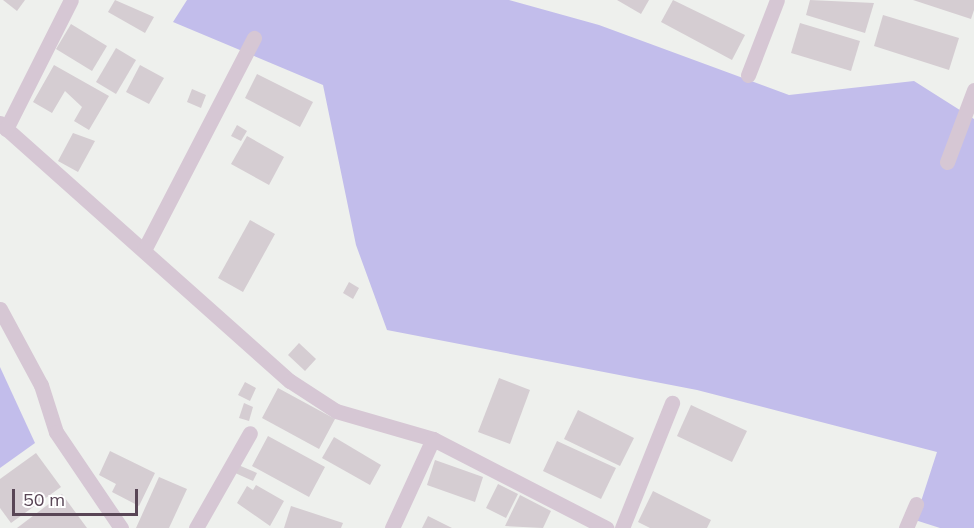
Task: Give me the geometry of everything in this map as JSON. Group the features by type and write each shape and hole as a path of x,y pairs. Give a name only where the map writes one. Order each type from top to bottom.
{"street":[{"path":"70,0 3,126 290,381 336,411 433,440 575,521 606,528"},
{"path":"748,75 777,0"},
{"path":"144,250 254,38"},
{"path":"947,162 974,90"},
{"path":"0,309 41,386 56,432 120,528"},
{"path":"622,528 672,403"},
{"path":"196,528 250,433"},
{"path":"392,528 433,440"},
{"path":"906,528 916,504"}],"shaded area":[{"path":"187,0 509,0 599,25 789,95 914,81 974,119 974,528 940,528 915,520 937,452 697,390 387,330 356,245 323,85 173,22"},
{"path":"0,367 35,443 0,468"}],"building":[{"path":"3,0 25,0 17,11"},
{"path":"115,0 154,17 145,33 108,12"},
{"path":"617,0 649,0 641,14"},
{"path":"673,0 745,35 732,60 661,22"},
{"path":"810,0 874,3 865,33 806,15"},
{"path":"913,0 974,0 974,10 971,19"},
{"path":"883,15 959,38 949,70 874,46"},
{"path":"800,23 860,41 851,71 791,53"},
{"path":"71,24 107,46 92,71 56,49"},
{"path":"116,48 136,60 116,94 96,82"},
{"path":"54,65 109,96 89,130 74,121 82,107 65,91 52,113 33,102"},
{"path":"140,65 164,78 149,104 126,92"},
{"path":"257,74 313,102 300,127 245,98"},
{"path":"192,89 206,95 201,108 187,102"},
{"path":"237,125 247,131 241,141 231,136"},
{"path":"73,133 95,141 78,172 58,161"},
{"path":"247,136 284,157 269,185 231,164"},
{"path":"250,220 275,234 243,292 218,278"},
{"path":"349,282 359,288 353,299 343,293"},
{"path":"299,343 316,359 305,371 288,355"},
{"path":"499,378 530,390 510,444 478,432"},
{"path":"245,382 256,388 250,401 238,395"},
{"path":"278,388 335,419 319,449 262,418"},
{"path":"244,403 253,407 249,421 239,418"},
{"path":"691,405 747,431 732,462 677,436"},
{"path":"578,410 634,438 620,466 564,439"},
{"path":"268,436 325,467 309,497 252,466"},
{"path":"334,437 381,465 370,485 322,458"},
{"path":"557,441 616,468 601,499 543,471"},
{"path":"110,451 155,473 139,506 112,492 116,484 99,475"},
{"path":"36,453 61,487 11,523 0,508 0,479"},
{"path":"435,460 483,477 475,502 427,485"},
{"path":"236,464 257,473 253,481 233,472"},
{"path":"159,477 187,489 169,528 136,528"},
{"path":"498,484 518,494 506,518 486,508"},
{"path":"256,485 284,501 270,526 237,503 247,486 253,490"},
{"path":"653,491 711,520 707,528 650,528 638,522"},
{"path":"62,494 87,528 17,528"},
{"path":"520,495 551,511 543,528 505,526"},
{"path":"291,506 343,523 341,528 284,528"},
{"path":"428,516 452,528 422,528"}]}
